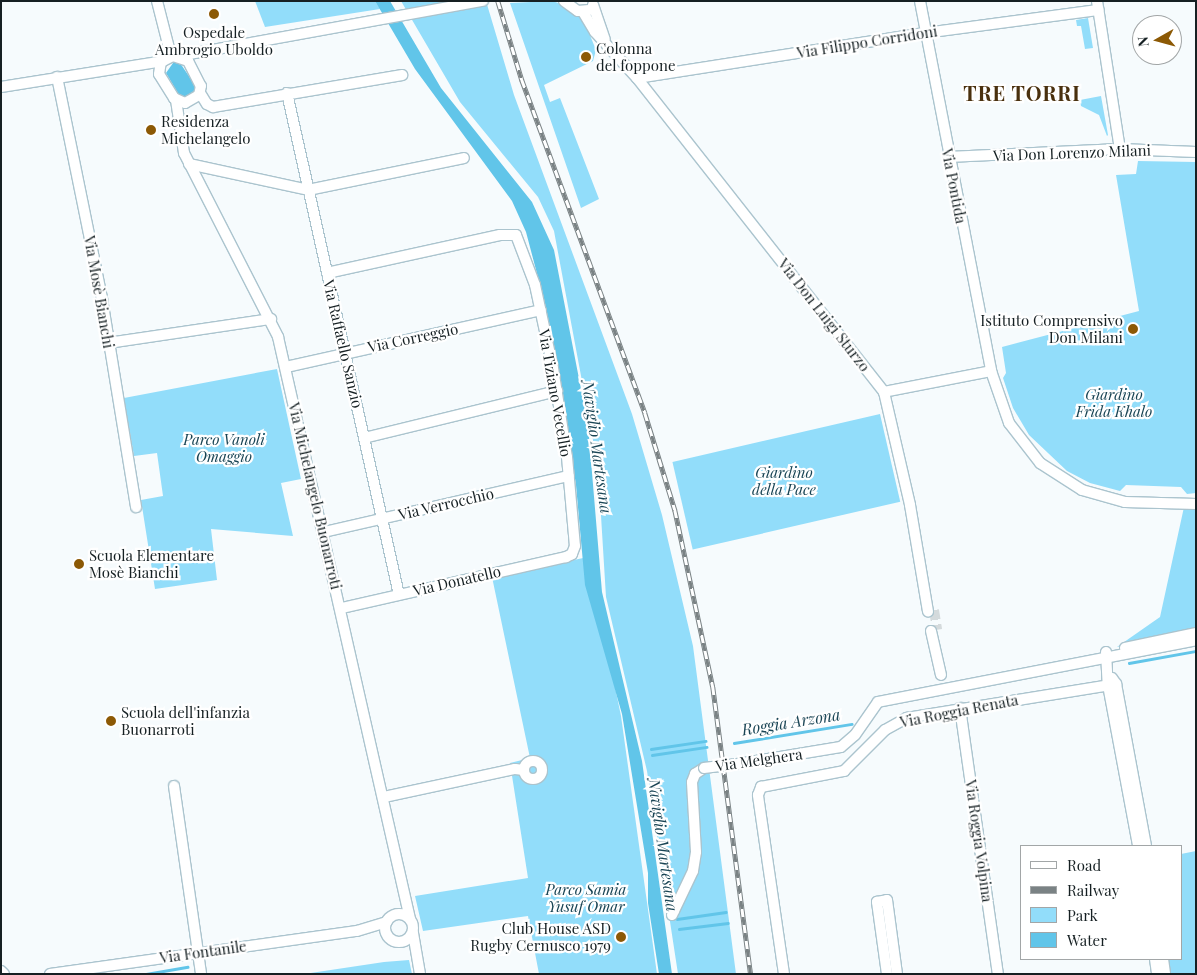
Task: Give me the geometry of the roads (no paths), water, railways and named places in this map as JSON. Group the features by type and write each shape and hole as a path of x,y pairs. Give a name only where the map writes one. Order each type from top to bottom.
{"street":[{"path":"157,1 168,61 181,101 200,93"},
{"name":"Via Pontida","path":"920,1 948,157 991,370"},
{"path":"1,86 134,63 168,61 206,49 480,2"},
{"path":"569,3 583,12 594,3 608,47"},
{"path":"1097,6 1120,149"},
{"name":"Via Filippo Corridoni","path":"637,78 1097,6"},
{"name":"Via Don Luigi Sturzo","path":"583,12 608,47 637,78 884,392 910,504 931,611"},
{"path":"191,66 206,49"},
{"path":"168,61 191,66"},
{"path":"191,66 201,86 200,93 210,107 402,74"},
{"name":"Via Mosè Bianchi","path":"57,77 108,343 136,507"},
{"name":"Via Raffaello Sanzio","path":"287,93 399,594"},
{"name":"Via Michelangelo Buonarroti","path":"181,101 179,118 183,150 271,319 286,366 410,919"},
{"name":"Via Don Lorenzo Milani","path":"948,157 1120,149 1196,152"},
{"path":"189,164 308,190 464,158"},
{"name":"Via Tiziano Vecellio","path":"327,273 500,235 516,235 522,247 540,310 557,391 569,476 575,546 572,554"},
{"name":"Via Correggio","path":"286,366 540,310"},
{"path":"108,343 271,319"},
{"path":"884,392 991,370 1002,408 1015,432 1032,455 1057,477 1087,492 1119,502 1196,504"},
{"path":"364,438 557,391"},
{"name":"Via Verrocchio","path":"324,532 569,476"},
{"name":"Via Donatello","path":"341,608 572,554"},
{"name":"Via Melghera","path":"1106,655 1196,633"},
{"path":"935,634 941,675"},
{"name":"Via Melghera","path":"672,915 693,871 696,852 692,782 695,774 704,768 841,747 856,733 874,704 946,689 976,678 1196,640"},
{"path":"1106,655 1146,845"},
{"path":"1111,681 1138,845"},
{"name":"Via Roggia Renata","path":"784,974 758,795 762,786 837,774 848,769 895,722 960,708 1111,681"},
{"name":"Via Roggia Volpina","path":"960,708 998,974"},
{"path":"384,797 515,769 524,770"},
{"path":"174,786 201,974"},
{"name":"Via Michelangelo Buonarroti","path":"400,914 405,892"},
{"path":"887,974 877,902 887,900 897,974"},
{"path":"416,959 402,942 394,941 387,934 386,922 400,914 410,919 420,974"},
{"name":"Via Fontanile","path":"50,974 357,931 386,922"},
{"name":"Via Fontanile","path":"357,931 387,934"},
{"path":"402,942 413,932"},
{"path":"1155,960 1157,974"},
{"path":"1163,960 1165,974"}],"water":[{"path":"375,1 390,1 441,88 532,202 554,250 588,425 602,592 642,761 672,974 659,974 648,903 648,873 622,714 585,585 576,485 559,374 544,300 526,232 512,201 415,69"},
{"path":"173,63 180,63 195,85 194,92 186,98 179,95 166,73"}],"waterway":[{"name":"Roggia Arzona","path":"1129,663 1196,651"},
{"name":"Roggia Arzona","path":"734,743 851,724"},
{"path":"651,749 705,741"},
{"name":"Roggia Arzona","path":"652,755 706,747"},
{"path":"677,919 726,912"},
{"path":"679,929 728,923"},
{"path":"146,974 187,967"}],"tunnel":[{"path":"934,610 937,630"}],"railway":[{"path":"498,1 522,80 645,413 675,510 713,687 751,974"}],"place":[{"name":"Ospedale Ambrogio Uboldo","path":"214,14"},
{"name":"Colonna del foppone","path":"586,57"},
{"name":"Residenza Michelangelo","path":"151,130"},
{"name":"Istituto Comprensivo Don Milani","path":"1133,329"},
{"name":"Scuola Elementare Mosè Bianchi","path":"79,564"},
{"name":"Scuola dell'infanzia Buonarroti","path":"111,721"},
{"name":"Club House ASD Rugby Cernusco 1979","path":"621,937"}],"district":[{"name":"TRE TORRI","path":"1022,92"}],"park label":[{"name":"Giardino Frida Khalo","path":"1114,402"},
{"name":"Parco Vanoli Omaggio","path":"224,448"},
{"name":"Giardino della Pace","path":"784,480"},
{"name":"Parco Samia Yusuf Omar","path":"586,898"}],"water label":[{"name":"Naviglio Martesana","path":"597,447"},
{"name":"Naviglio Martesana","path":"663,845"}]}
